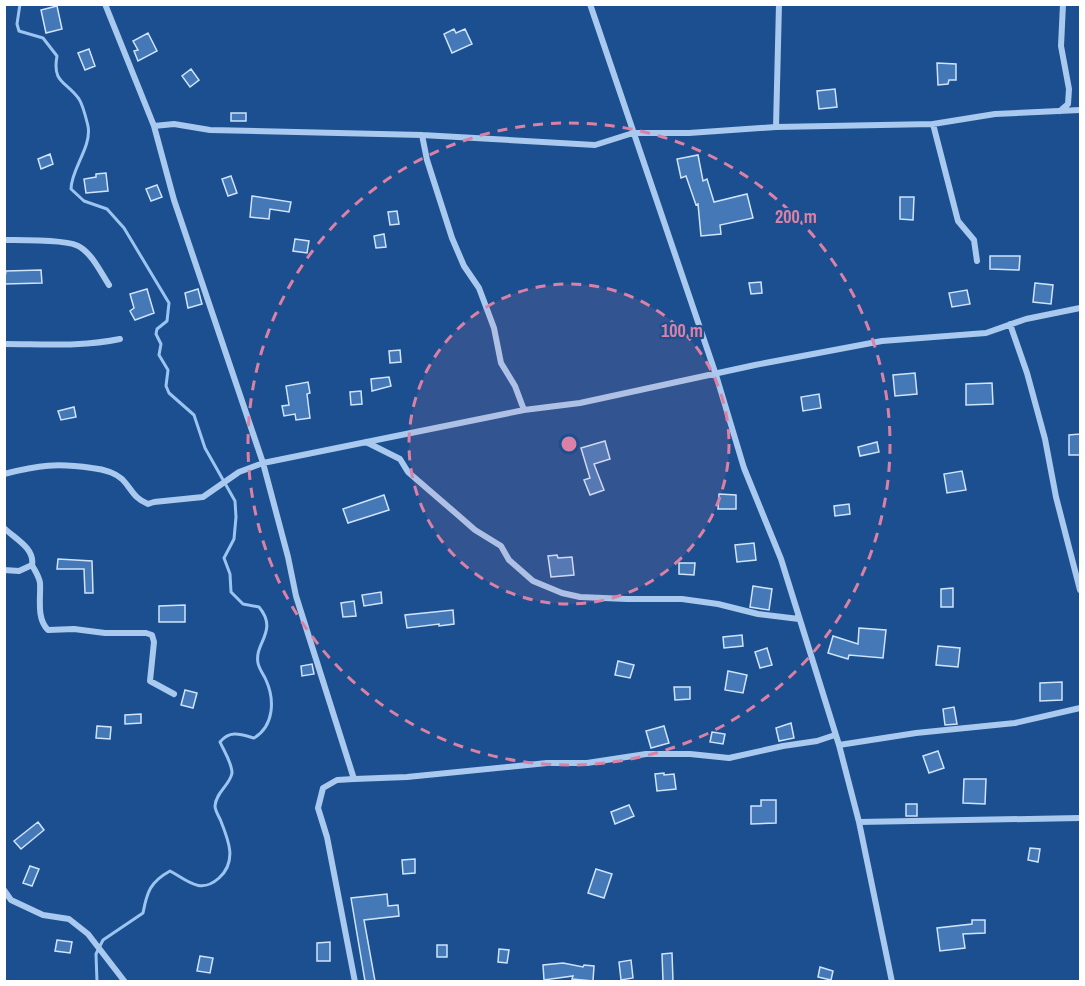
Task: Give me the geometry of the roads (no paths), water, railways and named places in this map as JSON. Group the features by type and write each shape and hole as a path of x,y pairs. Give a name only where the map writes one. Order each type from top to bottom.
{"street":[{"path":"105,4 154,126 174,200 263,462 296,596 354,779"},
{"path":"591,4 716,375 744,468 781,559 859,822 892,981"},
{"path":"776,127 779,4"},
{"path":"1059,111 1068,104 1069,89 1061,46 1063,4"},
{"path":"154,126 174,124 210,130 422,135 595,145 633,133 933,124 995,114 1080,110"},
{"path":"933,124 958,221 974,240 977,261"},
{"path":"422,135 427,160 452,238 464,266 479,288 494,328 501,363 524,411"},
{"path":"4,240 68,242 80,246 92,259 108,285"},
{"path":"4,474 34,467 64,464 104,470 121,478 139,501 148,504 203,497 239,472 263,462 524,411 580,403 754,365 882,341 986,333 1010,324 1080,308"},
{"path":"1010,324 1027,373 1045,439 1056,497 1080,590"},
{"path":"4,344 43,346 99,343 120,339"},
{"path":"365,442 400,459 408,472 475,530 501,546 509,560 532,580 562,593 580,597 627,599 682,598 758,614 799,619"},
{"path":"4,528 28,550 33,558 32,565 39,580 40,612 44,626 48,630 75,628 105,633 152,635 154,642 150,681 174,694"},
{"path":"4,570 20,571 32,565"},
{"path":"838,745 1015,723 1080,708"},
{"path":"355,981 327,837 318,808 323,788 337,780 407,777 547,763 587,763 646,754 690,754 729,758 817,741 835,735"},
{"path":"859,822 1080,818"},
{"path":"4,890 11,900 43,915 69,919 99,947 125,981"}],"waterway":[{"path":"20,4 17,24 19,31 43,38 57,56 58,77 79,99 88,126 87,142 74,174 71,189 84,201 107,209 124,228 169,303 167,321 157,329 156,334 161,344 159,355 168,370 166,386 169,393 194,415 205,448 235,501 234,539 224,558 230,574 231,592 243,604 259,607 267,623 258,656 259,665 271,696 269,720 266,727 254,738 231,734 220,742 232,769 229,781 215,806 230,850 225,871 212,883 200,886 170,871 158,879 148,893 143,913 103,940 96,954 97,982"}]}
